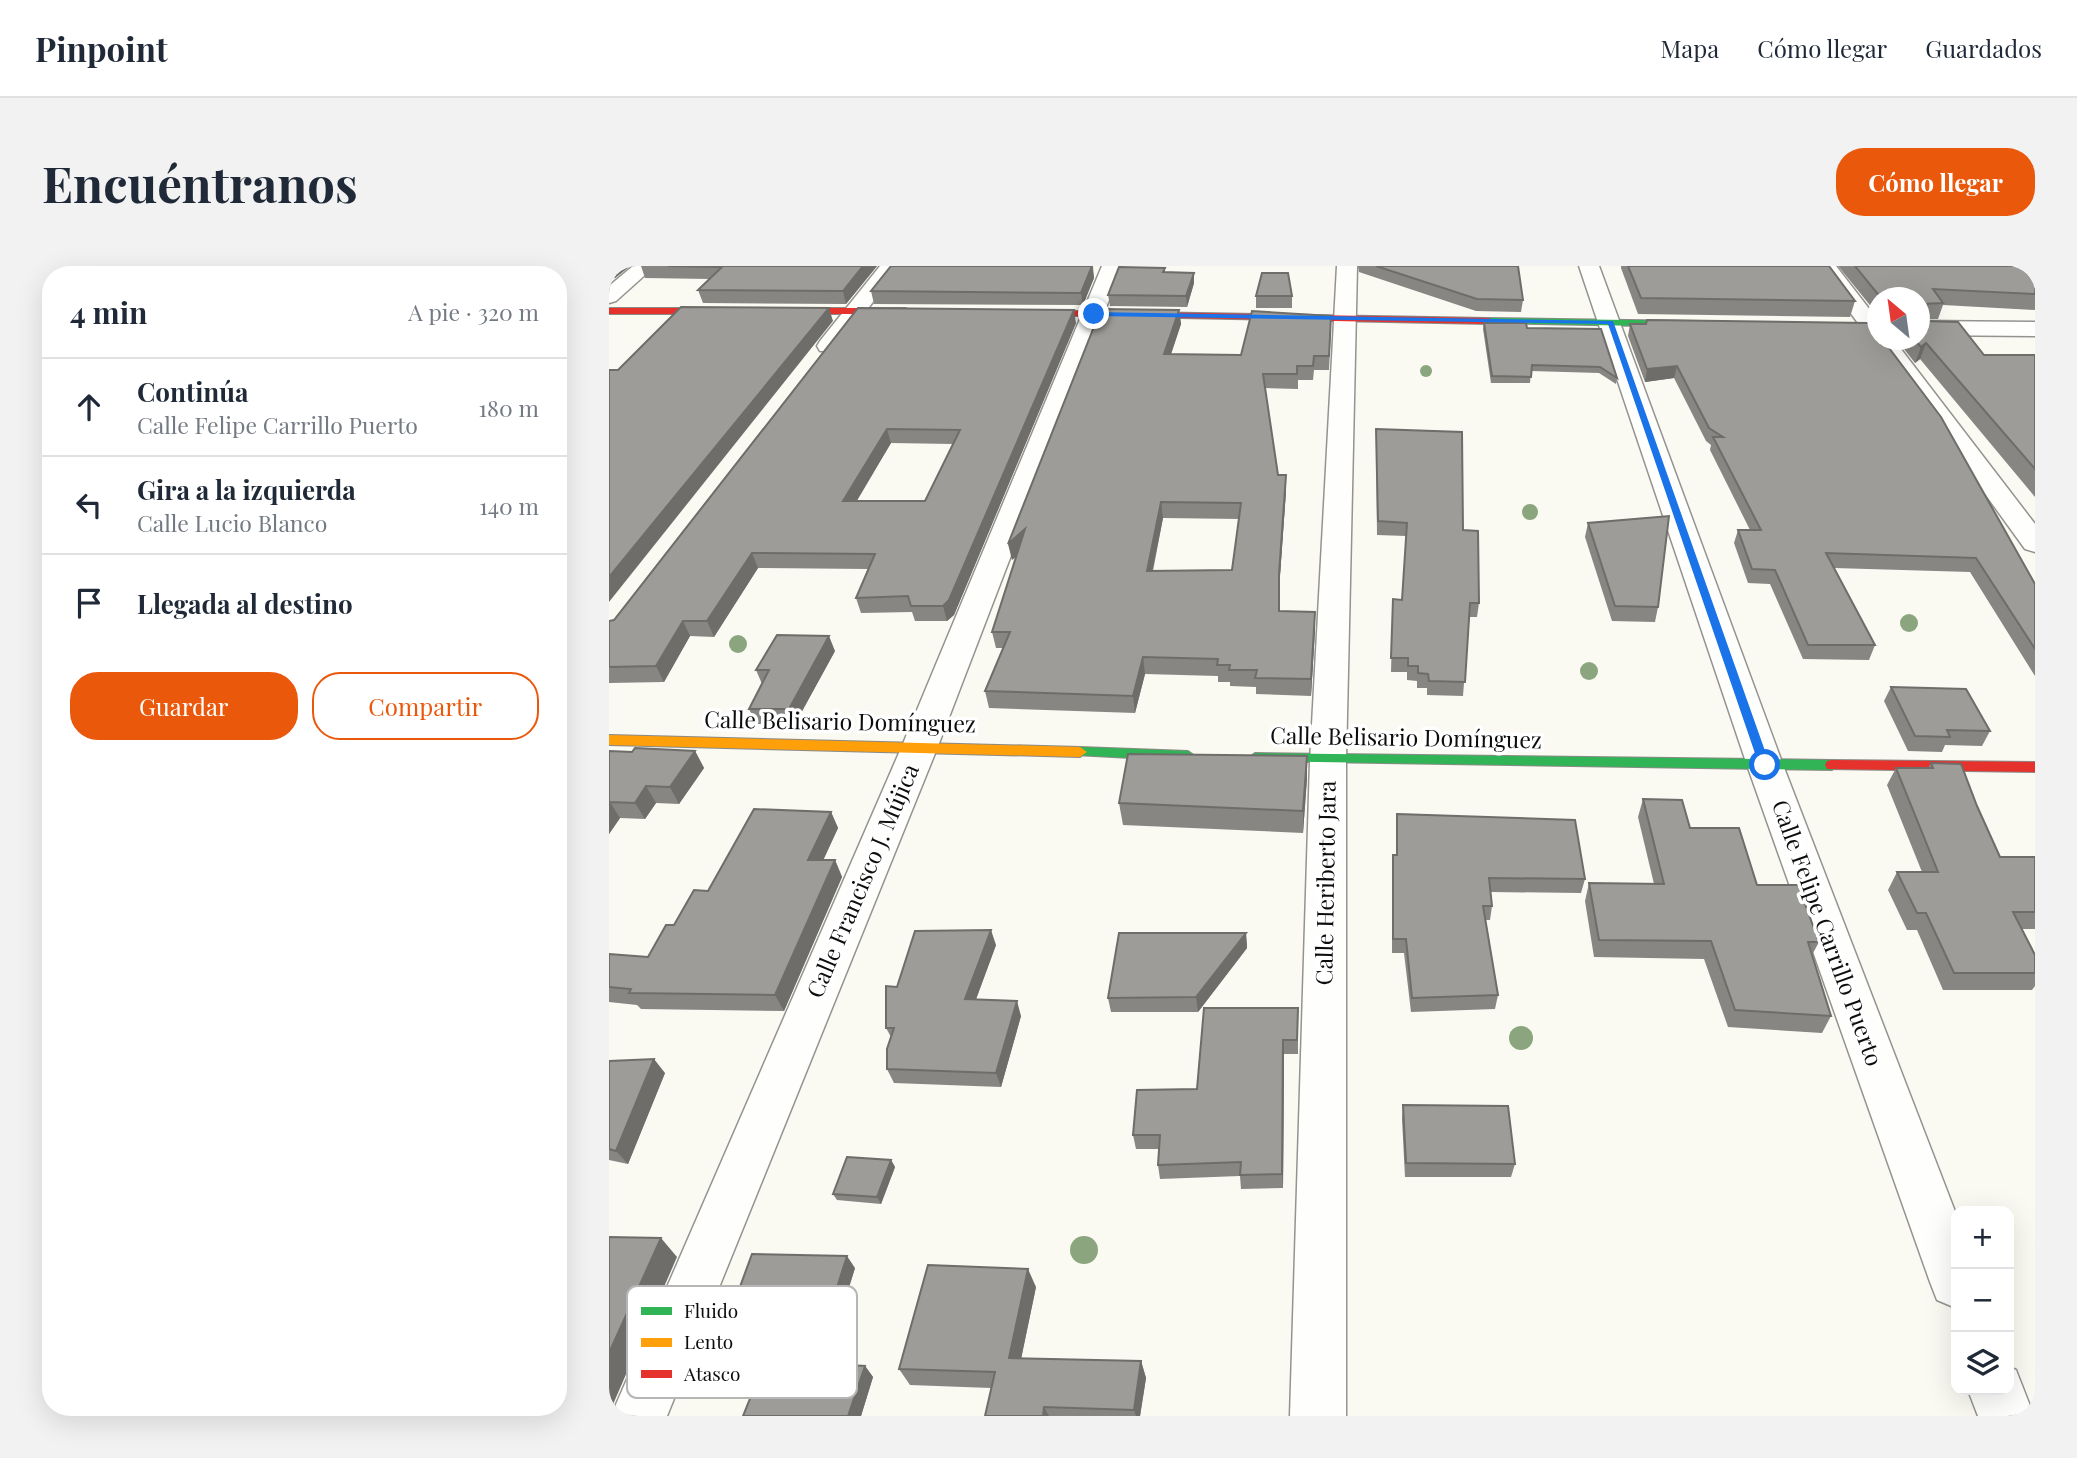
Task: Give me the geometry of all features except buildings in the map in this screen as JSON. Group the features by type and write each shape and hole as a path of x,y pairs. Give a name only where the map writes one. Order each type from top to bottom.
{"street":[{"path":"609,297 645,266"},
{"path":"813,365 890,266"},
{"name":"Calle Francisco J. Mújica","path":"694,1286 920,746 1112,266"},
{"name":"Calle Heriberto Jara","path":"1318,1416 1328,761 1347,266"},
{"name":"Calle Felipe Carrillo Puerto","path":"1590,266 1765,765 1951,1269"},
{"path":"1826,266 1867,318"},
{"path":"609,311 926,312"},
{"path":"1010,313 1707,324"},
{"path":"1846,327 1867,330"},
{"path":"1930,328 2035,329"},
{"path":"1891,350 2035,543"},
{"name":"Calle Belisario Domínguez","path":"609,740 920,746 1206,756"},
{"name":"Calle Belisario Domínguez","path":"1233,757 1328,761 2035,767"},
{"path":"1998,1395 2006,1416"},
{"name":"Calle Francisco J. Mújica","path":"639,1416 647,1398"}],"traffic: fast":[{"path":"1489,321 1697,324"},
{"path":"1080,752 1188,756"},
{"path":"1255,758 1832,765"}],"traffic: slow":[{"path":"609,740 1080,752"}],"traffic: jam":[{"path":"609,311 906,311"},
{"path":"1022,313 1489,321"},
{"path":"1832,765 2035,767"}],"route":[{"path":"1094,314 1610,322 1765,765"}]}
